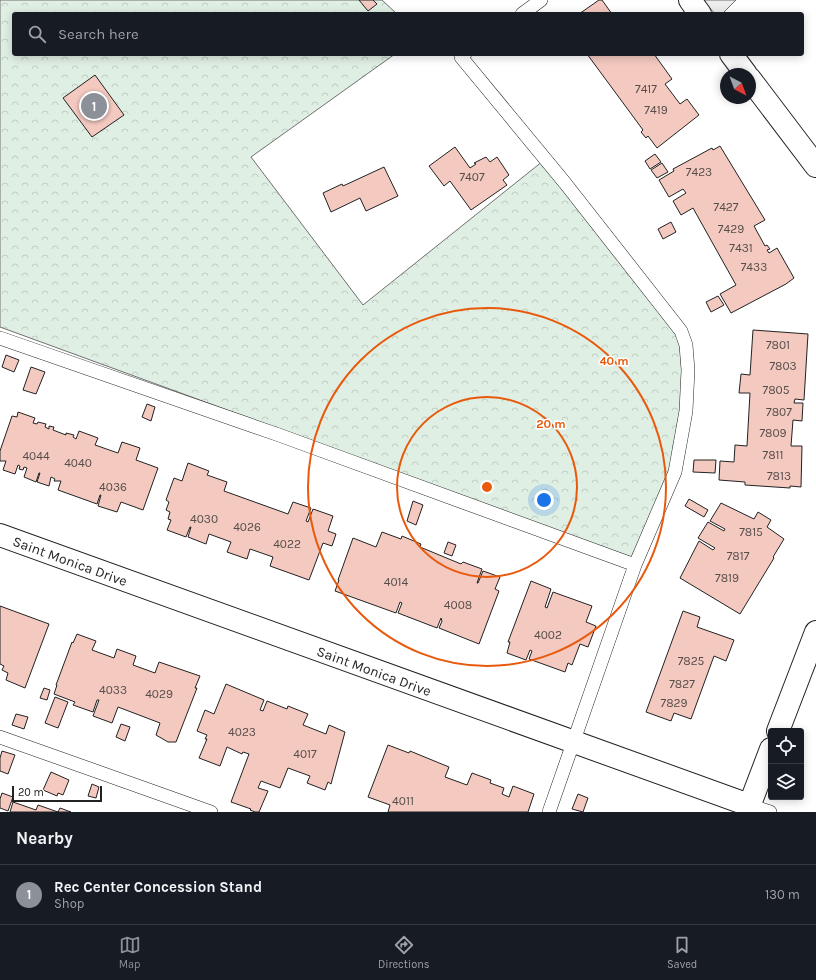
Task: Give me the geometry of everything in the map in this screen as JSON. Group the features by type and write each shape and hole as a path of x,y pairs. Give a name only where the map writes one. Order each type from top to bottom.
{"street":[{"path":"690,0 699,12"},
{"path":"732,56 742,68"},
{"path":"756,87 816,166"},
{"name":"Saint Monica Drive","path":"0,535 574,743 748,808"},
{"path":"779,728 816,633"},
{"path":"748,808 768,756"}],"lane":[{"path":"525,12 541,0"},
{"path":"462,56 461,57 570,189 663,308 680,331 686,345 688,370 686,411 675,472 635,565 549,812"},
{"path":"0,338 279,435 635,565"},
{"path":"0,737 211,812"},
{"path":"748,808 770,812"}],"green space":[{"path":"0,0 382,0 395,12 12,12 12,56 392,56 251,157 363,305 543,161 679,333 685,410 673,470 635,559 0,327"}],"shaded area":[{"path":"703,0 736,0 724,12 713,12"}],"building":[{"path":"359,0 373,0 377,4 368,11"},
{"path":"599,0 602,0 611,12 582,12"},
{"path":"588,56 655,56 672,79 665,84 680,104 687,99 699,115 657,148 648,136 646,138 641,132 643,130"},
{"path":"95,75 124,115 92,137 63,98"},
{"path":"720,146 765,220 754,226 765,246 767,245 770,249 767,250 769,253 777,248 794,278 786,284 731,313 720,294 736,285 693,208 681,215 673,201 686,193 683,189 669,197 659,180 674,171 673,169 712,148 713,150"},
{"path":"455,147 470,168 476,164 474,163 486,157 490,162 497,157 509,175 503,180 507,185 471,210 450,181 444,186 429,166"},
{"path":"655,154 661,162 650,169 645,161"},
{"path":"662,163 668,172 657,178 651,170"},
{"path":"384,167 398,196 366,211 360,198 331,212 323,193 342,184 343,186"},
{"path":"671,222 676,232 663,239 658,229"},
{"path":"718,296 724,305 711,312 706,302"},
{"path":"753,330 808,334 804,400 795,399 794,403 803,403 802,421 793,420 791,446 802,446 801,487 790,486 790,488 745,485 745,482 719,480 720,461 734,462 735,445 747,446 750,393 739,393 741,374 750,375"},
{"path":"6,355 19,360 14,372 2,367"},
{"path":"31,367 45,372 36,394 23,390"},
{"path":"147,404 155,407 151,421 142,417"},
{"path":"18,412 35,418 33,423 37,424 38,422 46,424 45,427 49,429 49,426 54,427 53,430 66,435 66,433 74,435 73,437 76,439 79,431 98,438 95,445 118,453 122,442 140,448 136,460 158,468 143,510 121,502 117,512 98,506 101,495 97,504 58,490 61,481 54,481 55,479 51,477 49,486 37,482 40,473 36,482 24,477 27,468 24,467 23,470 19,469 20,466 18,465 15,474 3,470 6,461 0,461 0,451 12,416 17,417"},
{"path":"694,460 716,460 715,473 693,472"},
{"path":"188,463 209,471 207,475 227,482 224,491 288,514 293,502 311,508 306,521 308,522 313,509 333,516 328,531 336,534 332,546 323,543 309,580 270,566 273,557 250,549 247,559 227,552 231,542 209,534 206,544 188,537 191,527 186,537 167,530 171,520 168,519 170,512 166,510 169,502 166,500 174,478 182,481"},
{"path":"689,499 708,510 704,517 685,506"},
{"path":"413,501 423,505 416,525 407,521"},
{"path":"721,503 754,519 758,512 771,520 767,527 784,539 740,614 680,578 699,541 713,550 715,548 698,538 708,522 724,531 725,529 710,521"},
{"path":"382,532 401,539 402,536 421,544 420,547 461,564 463,562 482,569 477,583 483,571 500,577 495,589 499,591 479,644 439,628 442,621 441,618 437,628 398,613 402,603 400,602 396,613 335,591 353,538 376,547"},
{"path":"448,542 456,545 452,556 444,553"},
{"path":"531,581 551,589 545,607 547,608 553,592 592,606 586,622 596,626 588,647 580,644 572,665 568,663 565,672 529,659 532,651 530,650 526,660 507,653 510,642 508,642"},
{"path":"0,606 49,624 25,688 6,680 8,673 2,670 4,666 0,664"},
{"path":"683,611 700,617 697,627 734,640 726,661 714,656 691,719 674,713 671,721 646,712"},
{"path":"77,634 96,641 92,650 114,658 117,649 136,656 133,665 155,673 159,662 200,676 195,688 197,688 176,742 168,742 156,735 160,723 118,707 112,723 93,716 99,700 97,700 93,712 73,705 75,702 54,694 72,642 73,643"},
{"path":"226,684 264,700 260,710 263,711 267,701 287,709 288,706 308,714 303,725 326,734 329,725 345,732 331,784 328,782 325,790 307,783 310,776 288,768 280,788 261,781 258,788 268,791 259,812 255,812 250,810 251,809 231,802 249,754 243,752 242,754 227,747 220,766 199,758 207,739 205,739 207,735 197,731 205,710 214,714"},
{"path":"44,688 50,690 47,700 40,698"},
{"path":"55,697 68,702 58,728 45,723"},
{"path":"16,714 28,717 24,729 12,725"},
{"path":"121,724 130,727 125,741 116,737"},
{"path":"388,745 409,753 410,751 449,767 445,777 467,785 472,773 491,780 490,783 504,788 502,794 509,797 513,786 534,794 528,812 388,812 390,805 368,797"},
{"path":"2,751 15,755 8,774 0,771 0,758"},
{"path":"51,772 69,780 63,795 58,793 57,796 43,790"},
{"path":"92,784 99,787 96,798 88,796"},
{"path":"2,793 13,797 8,811 0,808"},
{"path":"578,794 588,798 583,812 572,809"},
{"path":"13,802 36,810 38,805 58,812 10,812"},
{"path":"60,808 71,812 58,812"}],"place":[{"name":"Rec Center Concession Stand","path":"94,106"}]}
